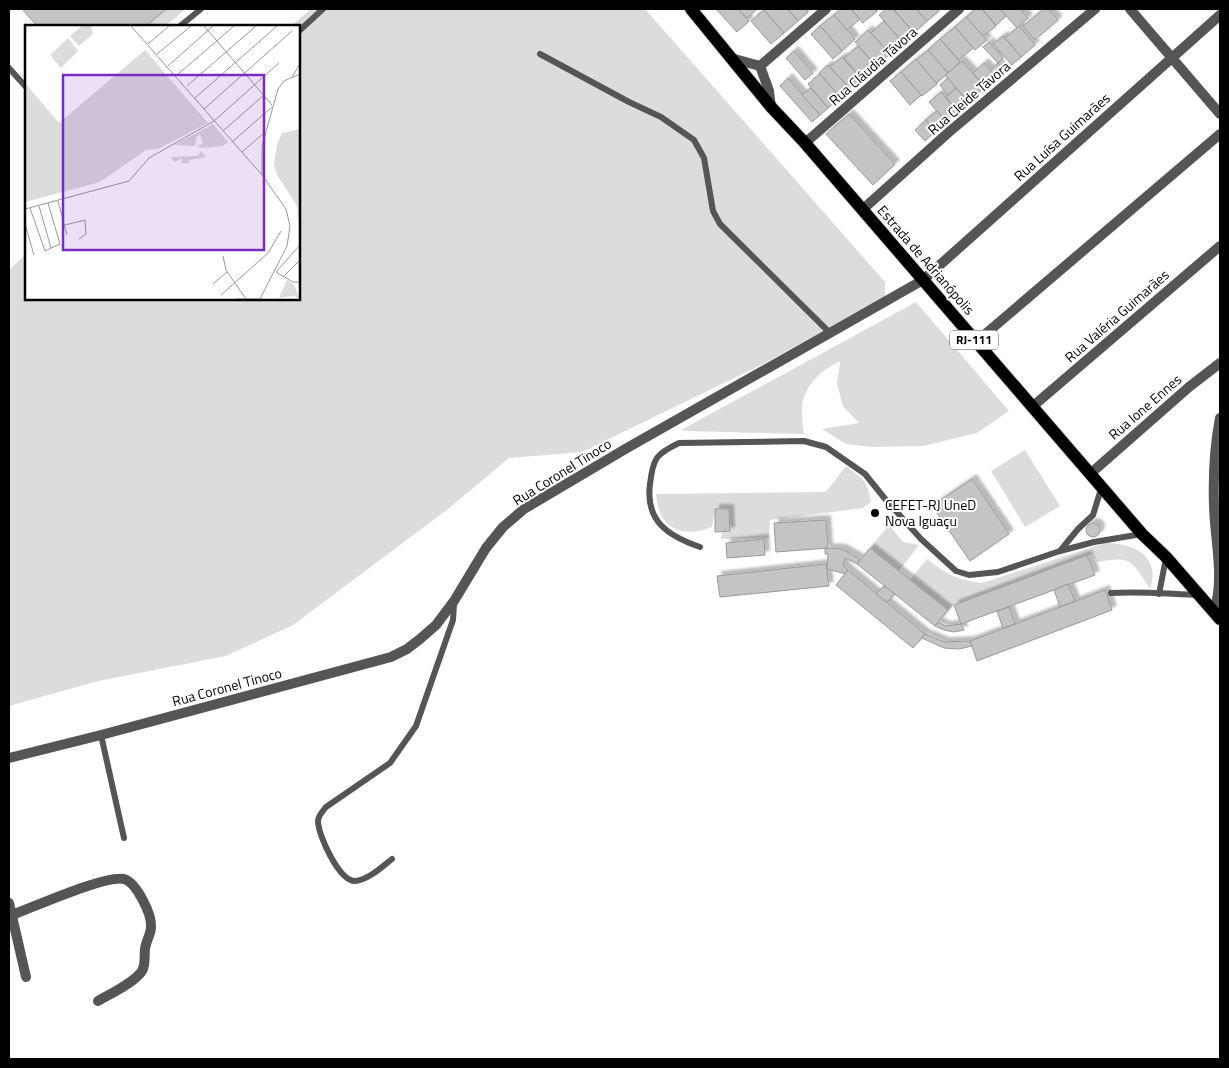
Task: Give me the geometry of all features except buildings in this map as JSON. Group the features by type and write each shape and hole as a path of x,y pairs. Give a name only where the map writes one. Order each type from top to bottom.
{"main road":[{"name":"Estrada de Adrianópolis","path":"691,9 772,108 805,143 1142,534 1166,557 1217,616"}],"street":[{"path":"760,66 826,9"},
{"name":"Rua Cláudia Távora","path":"805,143 960,9"},
{"name":"Rua Cleide Távora","path":"862,210 949,132 1095,9"},
{"path":"1130,9 1220,114"},
{"name":"Rua Luísa Guimarães","path":"923,280 1220,15"},
{"path":"731,58 760,66"},
{"path":"760,66 772,108"},
{"path":"976,342 1220,134"},
{"name":"Rua Valéria Guimarães","path":"1032,407 1220,246"},
{"name":"Rua Coronel Tinoco","path":"9,758 391,657 406,649 436,625 454,601 486,548 503,527 524,509 627,448 923,280"},
{"name":"Rua Ione Ennes","path":"1090,474 1189,387 1220,363"},
{"path":"1217,616 1220,583 1214,507 1213,460 1220,418"},
{"path":"12,915 101,881 118,878 126,879 134,885 151,921 143,968 133,979 98,1001"},
{"path":"9,903 26,977"}],"lane":[{"path":"181,25 201,9"},
{"path":"300,30 324,9"},
{"path":"540,54 661,117 694,140 704,158 712,210 720,224 830,333"},
{"path":"9,68 25,86"},
{"path":"700,547 679,540 662,527 650,510 648,492 652,465 663,451 680,442 804,441 826,447 865,474 915,532 956,571 969,575 998,572 1060,551 1107,538 1142,534"},
{"path":"1060,551 1078,529 1093,515 1102,487"},
{"path":"1158,594 1166,557"},
{"path":"1111,593 1140,591 1158,594 1199,595"},
{"path":"392,860 362,880 352,880 346,877 331,858 318,821 326,808 390,763 416,726 453,620 454,601"},
{"path":"101,735 124,838"}],"shaded area":[{"path":"166,9 186,9 166,25 147,25"},
{"path":"311,9 645,9 885,282 885,296 767,362 582,452 509,458 448,509 293,625 226,656 98,681 9,706 9,270 25,255 25,300 300,300 300,25 292,25"},
{"path":"916,302 1009,411 977,433 923,446 873,447 846,444 822,429 859,423 843,406 837,384 840,361 821,373 807,390 802,405 804,434 681,430"},
{"path":"1025,450 1060,506 1025,527 991,471"},
{"path":"846,466 866,485 871,502 863,508 770,520 769,538 721,539 722,532 730,531 729,509 715,509 712,527 690,532 681,531 666,523 658,506 656,494 826,492"},
{"path":"889,525 903,542 919,545 899,571 870,548"},
{"path":"1105,543 1135,549 1148,560 1152,568 1150,589 1130,562 1109,560 1097,562 1092,554 954,605 948,610 910,580 927,559 952,576 982,583"}],"place":[{"name":"CEFET-RJ UneD Nova Iguaçu","path":"875,513"}]}
